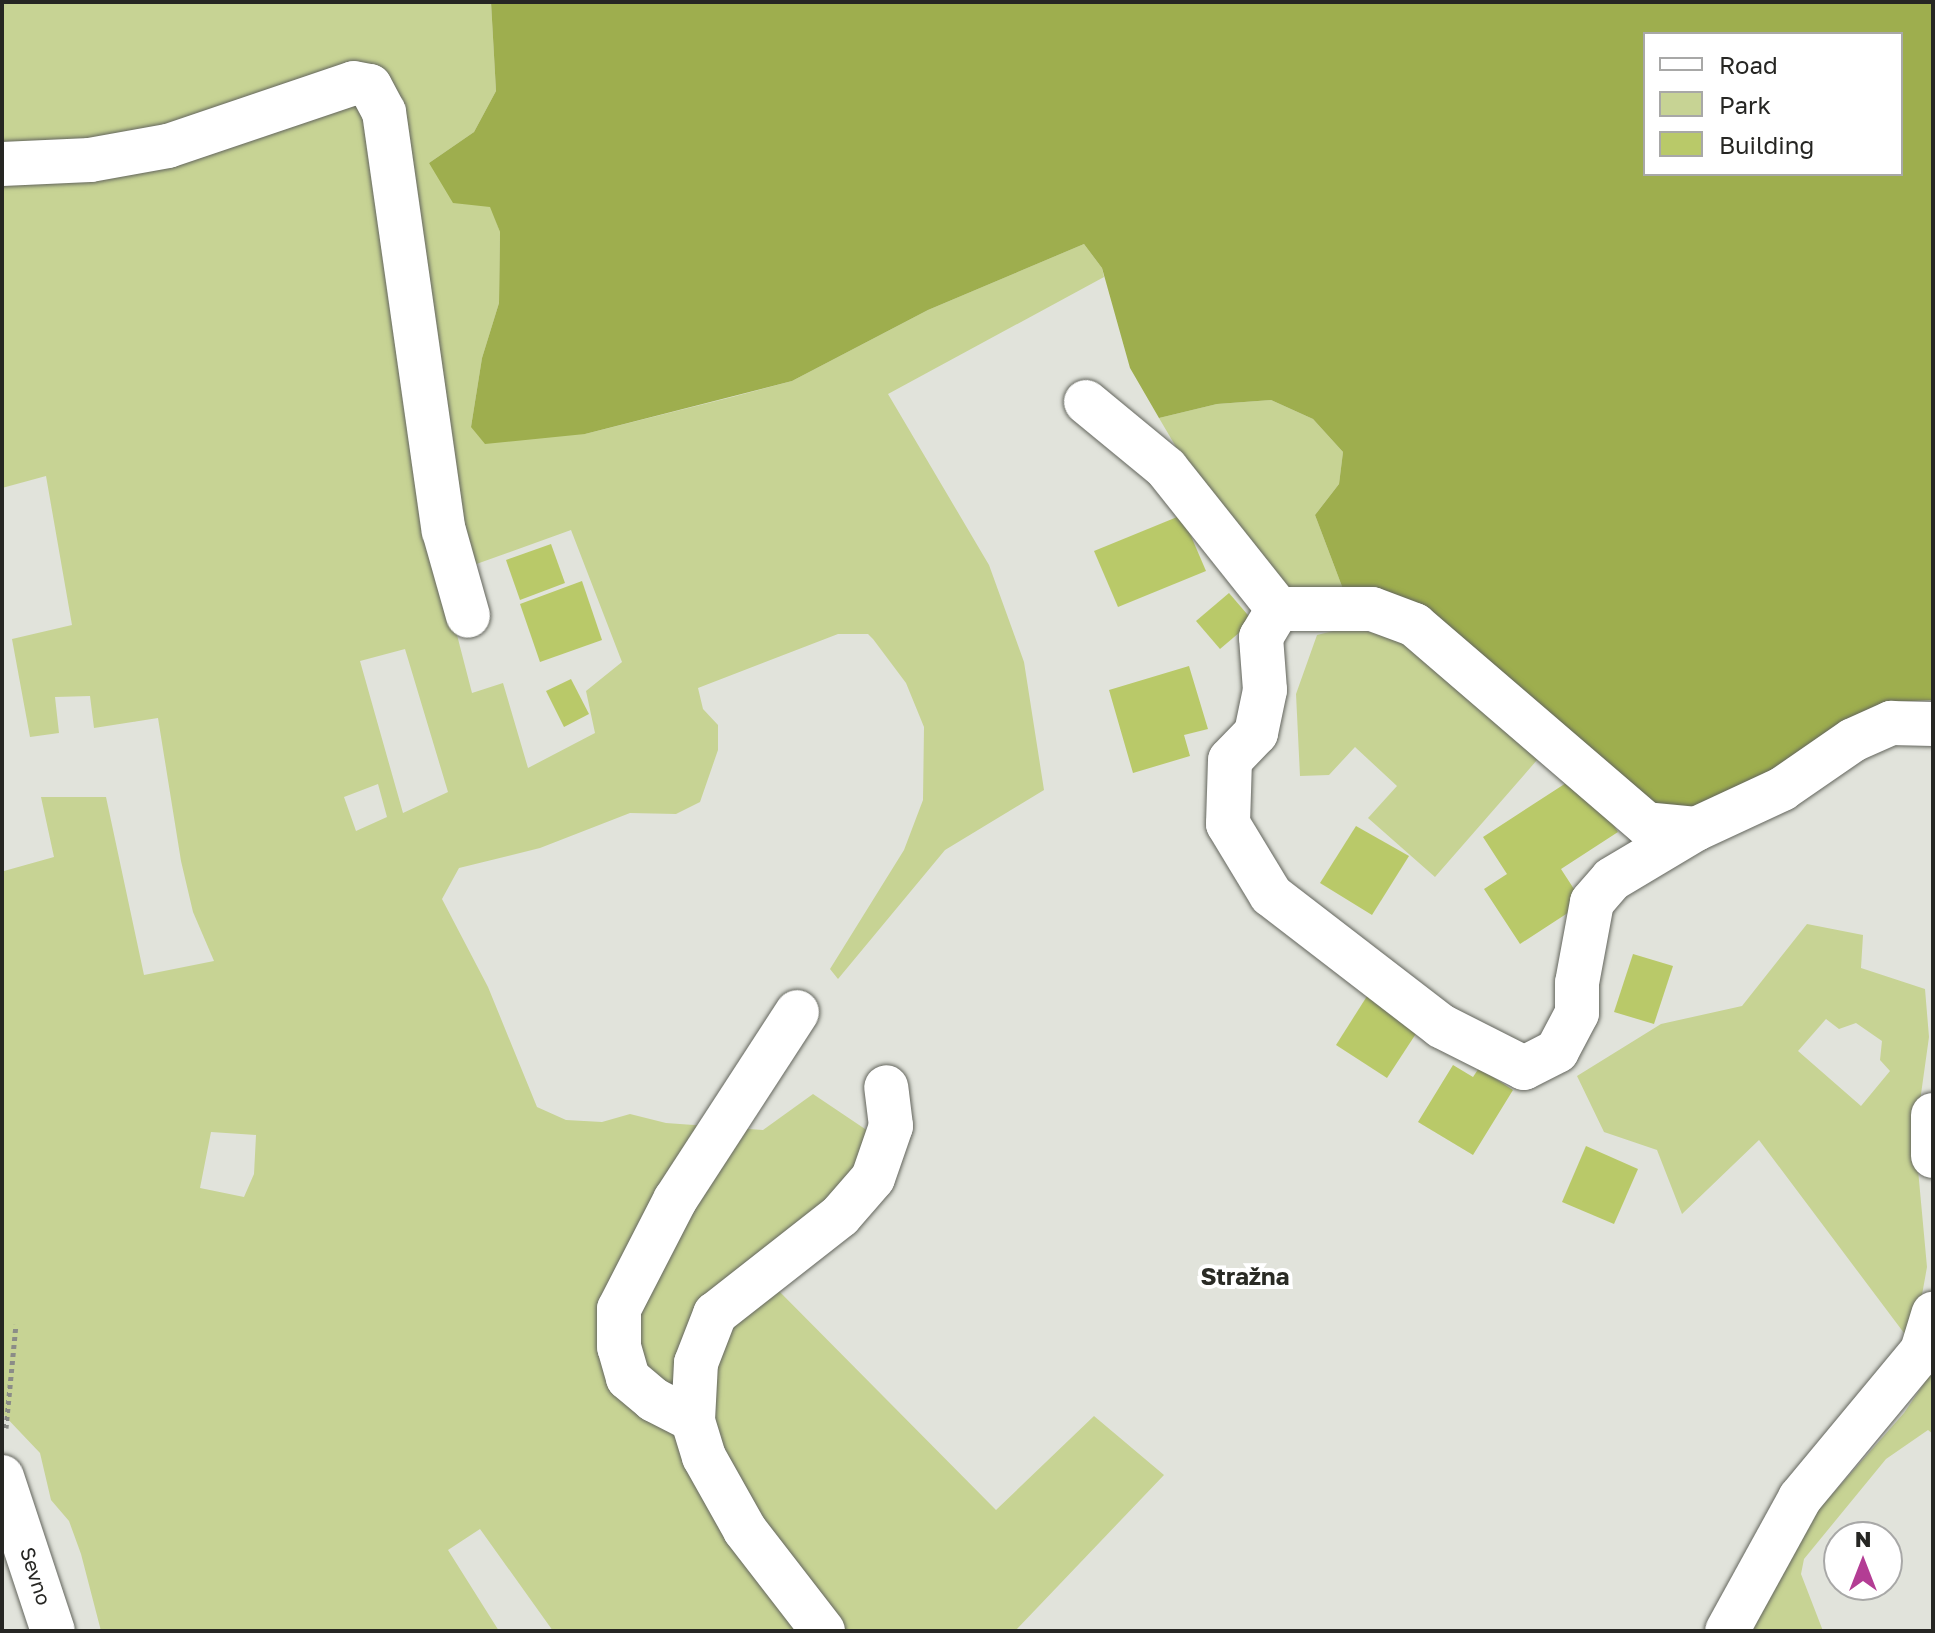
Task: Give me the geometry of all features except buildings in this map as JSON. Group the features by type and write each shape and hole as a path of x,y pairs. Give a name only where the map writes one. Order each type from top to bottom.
{"street":[{"path":"2,164 90,160 168,146 354,83 370,86 384,112 444,531 468,616"},
{"path":"1086,402 1166,468 1278,609"},
{"path":"1278,609 1372,609 1415,625 1646,824 1696,829"},
{"path":"1278,609 1261,637 1265,690 1256,733 1230,760 1228,824 1271,895 1441,1026 1524,1068 1557,1051 1577,1013 1577,983 1592,902 1612,879 1696,829 1782,789 1853,740 1891,723 1933,724"},
{"path":"693,1420 654,1400 628,1378 619,1347 619,1309 675,1200 797,1012"},
{"path":"823,1631 745,1530 704,1457 693,1420 696,1363 715,1314 840,1216 873,1178 891,1126 886,1087"},
{"path":"1933,1115 1933,1156"},
{"path":"1727,1631 1800,1498 1922,1351 1933,1314"},
{"name":"Sevno","path":"2,1477 53,1631"}],"path":[{"path":"6,1428 16,1324"}],"green space":[{"path":"2,2 491,2 496,91 474,132 429,163 491,207 500,232 499,303 482,358 471,427 585,434 732,397 792,381 928,310 1084,244 1102,268 1104,277 888,394 989,565 1024,662 1044,790 945,850 838,979 830,969 904,850 923,800 924,727 906,683 873,639 868,634 838,634 698,688 703,709 718,725 718,750 700,802 676,814 630,813 540,848 459,868 442,899 488,987 537,1107 566,1120 602,1122 630,1114 666,1123 763,1130 813,1094 868,1131 871,1155 687,1382 810,1631 553,1631 480,1529 448,1550 499,1631 101,1631 81,1554 69,1521 51,1500 40,1453 2,1413 2,866 4,871 54,857 41,797 106,797 144,975 214,961 193,912 181,861 158,718 94,728 90,696 55,697 59,733 30,737 12,639 72,625 46,476 2,488 2,175 359,96 450,608 472,693 503,683 528,768 595,733 586,691 622,662 571,530 468,567 390,87 2,156","holes":["405,649 448,792 403,813 360,661","378,784 387,817 356,831 344,797","211,1132 256,1135 254,1174 244,1197 200,1188"]},
{"path":"491,2 1933,2 1933,700 1890,702 1731,806 1662,810 1346,597 1315,515 1339,484 1343,452 1313,419 1271,400 1217,404 1159,418 1130,368 1102,268 1084,244 928,310 792,381 585,434 485,444 471,427 482,358 499,303 500,232 490,207 453,203 429,163 474,132 496,91"},
{"path":"1271,400 1313,419 1343,452 1339,484 1315,515 1346,597 1281,586 1186,464 1159,418 1217,404"},
{"path":"1349,627 1419,644 1544,752 1435,877 1368,818 1397,786 1355,747 1329,775 1300,776 1296,694 1317,635"},
{"path":"1807,924 1863,935 1861,968 1925,989 1929,1037 1915,1137 1927,1267 1913,1345 1759,1140 1682,1214 1657,1150 1604,1132 1577,1076 1661,1024 1742,1006","holes":["1826,1019 1839,1029 1856,1023 1882,1041 1880,1060 1890,1071 1861,1106 1798,1051"]},
{"path":"770,1282 996,1510 1094,1416 1164,1475 1015,1631 839,1631 818,1609 710,1431 719,1343"},
{"path":"1933,1370 1933,1434 1928,1430 1886,1459 1835,1521 1823,1521 1823,1536 1804,1559 1801,1574 1823,1631 1745,1631 1806,1524 1904,1413"}],"district":[{"name":"Stražna","path":"1245,1276"}]}
